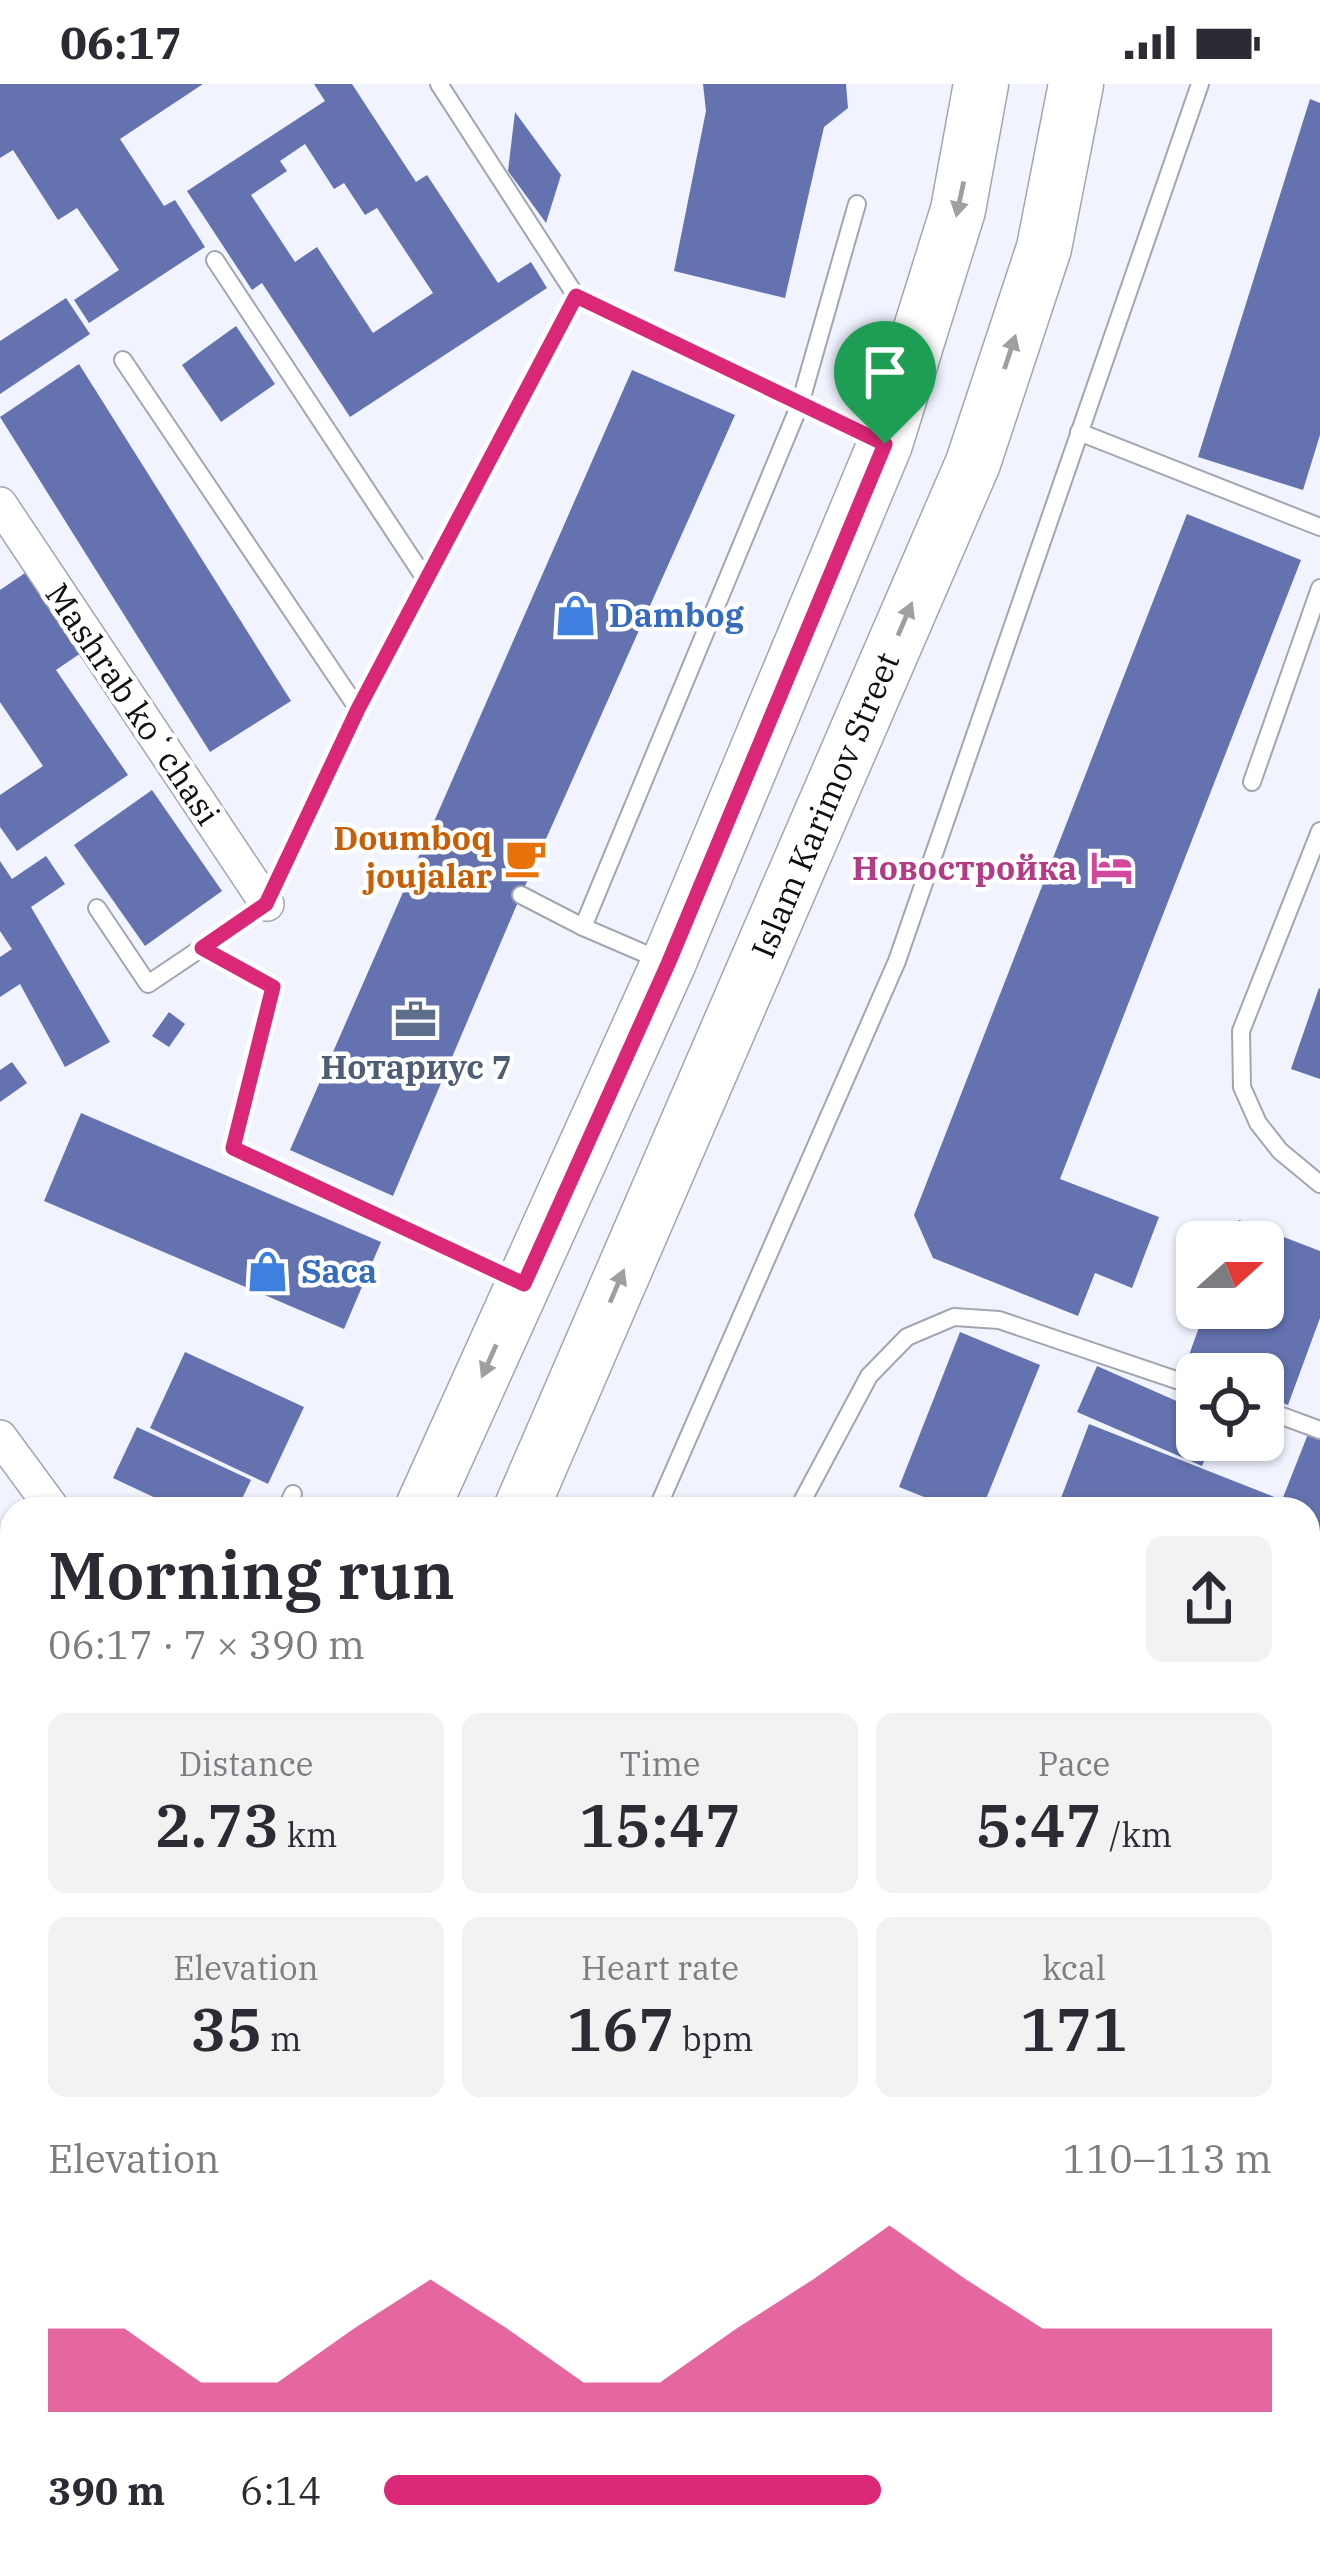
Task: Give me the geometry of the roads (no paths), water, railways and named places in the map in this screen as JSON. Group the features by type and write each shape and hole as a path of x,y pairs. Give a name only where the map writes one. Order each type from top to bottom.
{"main road":[{"path":"427,1497 668,964 885,444 958,210 981,84"},
{"name":"Islam Karimov Street","path":"526,1497 973,463 1044,248 1076,84"}],"street":[{"name":"Mashrab koʻchasi","path":"0,504 266,904"},
{"path":"0,1437 44,1497"}],"lane":[{"path":"439,84 576,296 885,444"},
{"path":"662,1497 897,961 1200,84"},
{"path":"584,927 800,404 857,204"},
{"path":"214,260 426,580"},
{"path":"97,908 148,984 266,904 358,709 576,296"},
{"path":"122,360 358,709"},
{"path":"1079,433 1320,526"},
{"path":"1252,782 1320,588"},
{"path":"1320,831 1240,1031 1241,1088 1258,1123 1280,1151 1320,1184"},
{"path":"521,895 668,964"},
{"path":"202,948 273,987 233,1148 524,1284"},
{"path":"804,1497 869,1376 907,1337 954,1317 999,1320 1176,1380"},
{"path":"1284,1417 1320,1430"}],"place":[{"name":"Dambog","path":"575,615"},
{"name":"Doumboq joujalar","path":"526,857"},
{"name":"Новостройка","path":"1111,868"},
{"name":"Нотариус 7","path":"416,1019"},
{"name":"Saca","path":"267,1271"}]}
